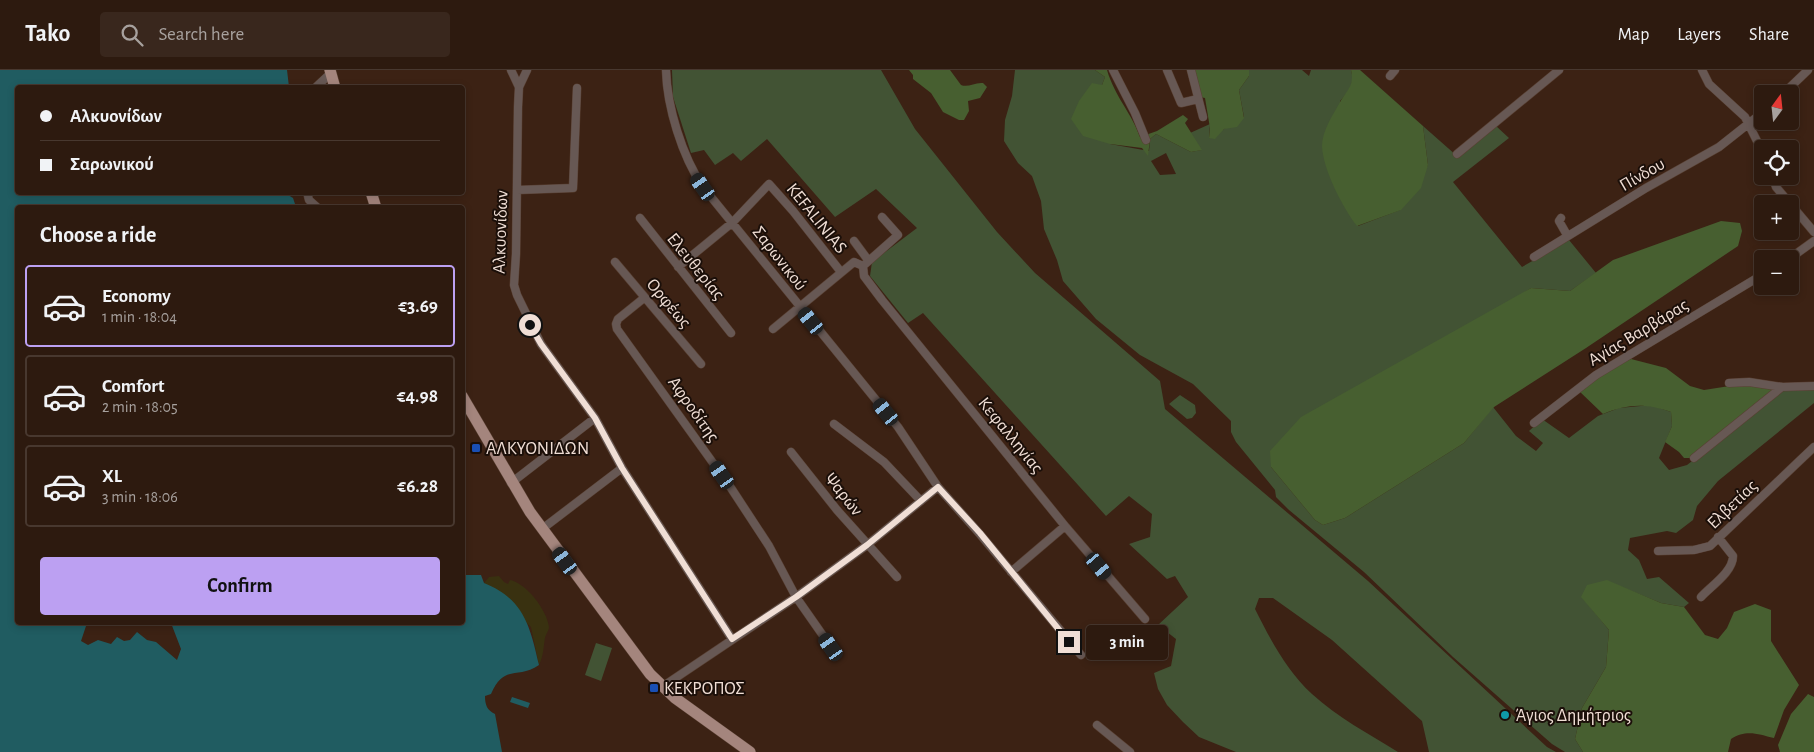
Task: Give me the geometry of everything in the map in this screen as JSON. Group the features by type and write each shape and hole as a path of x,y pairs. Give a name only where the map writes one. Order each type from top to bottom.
{"main road":[{"path":"330,71 334,85"},
{"path":"465,401 511,483 542,529 640,661 662,687 682,704 750,752"}],"street":[{"path":"511,70 519,87"},
{"name":"Αλκυονίδων","path":"527,70 519,87 514,285 517,295 541,344 595,418 622,468 732,639"},
{"name":"Σαρωνικού","path":"666,70 668,104 688,161 703,187 898,427 938,487 1081,655"},
{"path":"1113,70 1135,113 1146,140"},
{"path":"1167,70 1181,103 1198,98"},
{"path":"1191,70 1203,116"},
{"path":"1457,154 1559,70"},
{"path":"1702,70 1709,84 1750,123 1757,140"},
{"path":"1793,85 1808,70"},
{"path":"318,85 330,71"},
{"path":"516,190 573,188 577,88"},
{"name":"Πίνδου","path":"1534,257 1567,235 1719,147 1754,120"},
{"name":"KEFALINIAS","path":"733,222 768,184 793,211 841,272"},
{"path":"1775,185 1814,232"},
{"path":"308,195 309,200 315,205"},
{"path":"773,329 854,262 866,263 898,235 882,217"},
{"name":"Ελευθερίας","path":"640,218 731,333"},
{"path":"1561,218 1561,225 1567,235"},
{"path":"678,267 733,222"},
{"name":"Κεφαλληνίας","path":"854,240 866,263 864,276 882,300 1064,526 1144,619"},
{"path":"1799,251 1814,241"},
{"name":"Ορφέως","path":"614,262 701,364"},
{"name":"Αγίας Βαρβάρας","path":"1534,423 1596,374 1754,280"},
{"name":"Αφροδίτης","path":"644,298 618,319 617,329 731,488 769,546 796,597 831,647"},
{"path":"1729,383 1749,382 1782,388 1814,386"},
{"path":"1694,458 1782,388"},
{"path":"511,483 595,418"},
{"path":"834,424 884,462 921,501"},
{"name":"Ελβετίας","path":"1658,552 1694,550 1710,546 1814,447"},
{"name":"Ψαρών","path":"790,452 867,545 897,577"},
{"path":"542,529 622,468"},
{"path":"662,687 796,597 867,545 938,487"},
{"path":"1011,572 1064,526"},
{"path":"1701,597 1730,567 1733,560 1733,556 1718,537"},
{"path":"1097,725 1130,752"}],"green space":[{"path":"672,70 881,70 915,129 997,232 1035,273 1160,381 1165,409 1368,581 1547,747 1556,752 1429,752 1422,721 1332,640 1273,598 1259,598 1255,609 1273,643 1303,685 1332,710 1398,752 1236,752 1199,737 1167,705 1158,689 1154,673 1171,666 1176,639 1158,625 1188,597 1175,576 1167,579 1129,544 1150,537 1152,514 1129,496 1106,516 923,313 908,323 870,276 872,262 917,228 876,189 835,217 767,139 741,161 733,153 715,165 704,150 691,153 673,97"},
{"path":"909,70 950,70 961,85 983,83 987,87 980,98 968,101 969,111 964,120 959,120 943,112 931,93 913,79 913,75"},
{"path":"1015,70 1095,70 1105,77 1102,85 1110,144 1149,151 1150,139 1156,134 1191,152 1201,150 1190,133 1210,124 1209,138 1244,117 1239,90 1249,76 1249,70 1302,70 1309,76 1311,70 1351,70 1352,79 1350,87 1340,101 1358,226 1400,210 1428,165 1423,126 1457,156 1496,126 1509,138 1453,182 1522,267 1569,240 1596,273 1570,291 1531,288 1271,467 1315,520 1323,525 1345,518 1464,443 1493,407 1516,436 1536,451 1543,443 1529,431 1542,419 1569,438 1598,416 1619,408 1651,405 1671,412 1672,426 1659,458 1669,470 1687,465 1783,390 1814,388 1814,403 1718,481 1697,506 1693,520 1676,533 1667,531 1630,538 1628,550 1639,560 1647,579 1659,577 1689,603 1684,607 1661,603 1607,581 1582,597 1609,630 1606,667 1582,708 1575,739 1583,752 1565,752 1552,744 1453,657 1364,572 1289,510 1276,497 1275,490 1236,442 1231,432 1231,421 1193,384 1140,355 1096,319 1063,281 1057,260 1044,229 1041,201 1032,176 1018,163 1004,141 1005,120 1012,96","holes":["1166,153 1176,174 1160,175 1151,161"]},
{"path":"1095,70 1107,70 1110,80 1140,137 1157,131 1183,115 1188,119 1185,123 1202,150 1191,152 1156,134 1150,139 1148,156 1142,148 1110,144 1083,136 1071,119 1079,101 1092,83 1102,85 1105,77"},
{"path":"1194,70 1249,70 1249,76 1239,90 1244,118 1237,127 1224,129 1215,139 1209,138 1210,128 1205,98 1200,97"},
{"path":"1351,70 1360,70 1423,126 1428,165 1421,188 1401,210 1357,226 1330,177 1323,156 1322,146 1328,124 1351,84"},
{"path":"1721,221 1740,223 1742,231 1738,246 1494,407 1464,443 1345,518 1323,525 1315,520 1271,467 1270,451 1301,417 1531,288 1570,291 1613,260"},
{"path":"1631,359 1666,368 1690,386 1704,390 1736,385 1780,388 1725,434 1690,458 1684,458 1665,442 1672,426 1671,412 1653,407 1637,406 1621,408 1603,414 1578,390 1611,368"},
{"path":"1180,395 1195,405 1196,413 1192,418 1187,419 1169,404"},
{"path":"1607,580 1661,603 1684,607 1705,635 1718,639 1727,628 1734,612 1755,604 1771,610 1771,641 1799,685 1784,710 1774,738 1752,733 1742,734 1731,739 1728,752 1583,752 1575,739 1582,708 1606,667 1609,630 1581,597 1587,585"},
{"path":"596,643 612,648 601,681 585,675"},
{"path":"1808,694 1814,697 1814,752 1780,752 1778,745 1791,714"}],"sand":[{"path":"499,576 508,584 510,580 523,586 535,598 544,613 549,627 539,665 531,627 484,583 489,577"}],"water":[{"path":"0,70 287,70 289,85 15,85 15,195 288,195 293,198 295,205 15,205 15,625 86,625 81,641 88,645 98,640 111,644 117,637 124,641 130,640 137,632 147,640 156,642 177,660 181,649 172,625 465,625 465,575 481,575 484,583 508,597 523,615 532,638 539,665 524,672 506,675 496,684 491,694 485,696 487,707 495,714 502,752 0,752"},
{"path":"512,697 530,703 528,708 510,702"}],"place":[{"name":"ΑΛΚΥΟΝΙΔΩΝ","path":"476,448"},
{"name":"ΚΕΚΡΟΠΟΣ","path":"654,688"},
{"name":"Άγιος Δημήτριος","path":"1505,715"}],"route":[{"path":"530,325 541,344 595,418 622,468 732,639 796,597 867,545 938,487 980,533 1069,642"}]}
